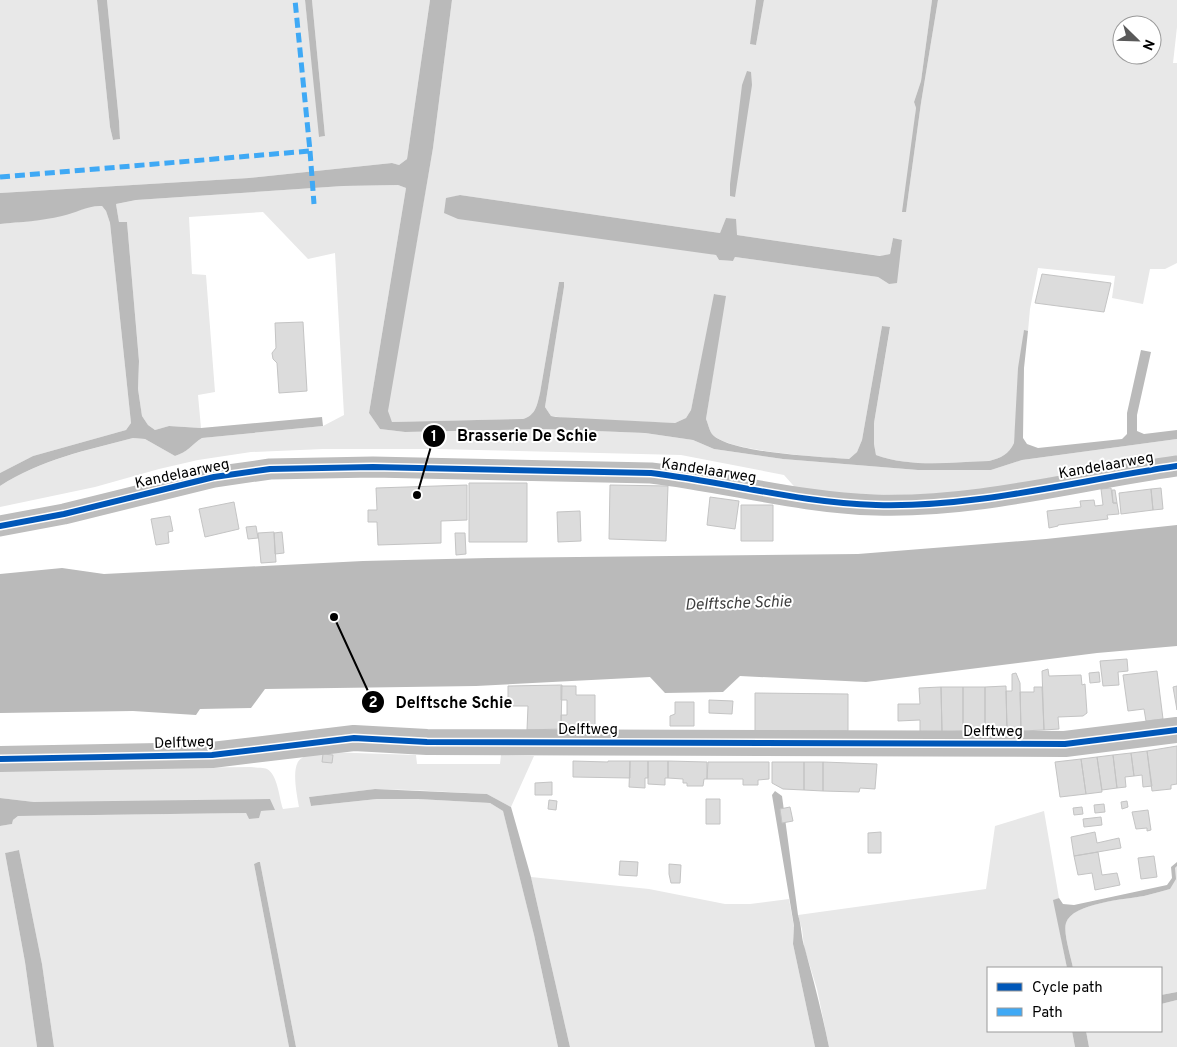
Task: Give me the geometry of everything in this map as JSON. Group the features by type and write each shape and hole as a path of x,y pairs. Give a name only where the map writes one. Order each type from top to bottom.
{"street":[{"name":"Kandelaarweg","path":"0,526 64,514 214,477 270,469 374,467 651,474 686,478 799,498 847,504 878,505 939,503 980,498 1177,466"},
{"name":"Delftweg","path":"0,759 212,755 354,738 427,742 1066,744 1177,730"}],"shaded area":[{"path":"0,0 97,0 110,127 113,140 120,139 107,0 305,0 320,137 325,136 312,0 430,0 407,159 399,165 392,163 249,178 0,193"},
{"path":"452,0 756,0 752,32 756,45 764,0 932,0 921,81 914,102 916,108 906,212 938,0 1177,0 1177,27 1173,63 1177,63 1177,263 1165,269 1150,269 1143,304 1112,298 1115,276 1038,268 1028,331 1024,331 1014,443 1004,455 989,461 917,463 903,462 876,455 874,423 890,328 882,326 862,440 857,452 849,459 755,449 721,440 712,434 706,419 725,296 715,294 691,410 686,418 675,423 573,419 551,416 545,407 564,287 559,282 540,393 538,402 531,415 523,419 392,422 387,411 433,148","holes":["460,195 720,233 726,218 737,235 881,256 890,254 893,238 902,241 889,284 878,277 735,257 733,261 719,260 716,255 446,199"]},
{"path":"398,185 406,188 369,413 380,429 405,432 546,429 645,433 693,440 714,449 783,459 918,470 991,470 1022,460 1177,439 1177,461 947,496 800,493 784,475 681,455 436,449 323,449 251,452 198,460 95,487 0,507 0,486 31,469 99,447 133,438 145,439 175,456 202,438 323,426 344,415 335,253 308,259 263,212 189,217 192,274 206,275 215,392 198,395 201,428 169,426 155,430 148,425 142,416 138,389 139,361 127,222 119,222 116,204 136,200 343,186"},
{"path":"93,205 102,206 110,223 131,423 126,430 33,456 0,473 0,224 48,218"},
{"path":"325,752 416,755 417,764 500,764 501,755 534,756 511,807 487,794 411,790 375,789 309,797 311,806 377,799 418,799 490,803 503,811 534,935 558,1047 296,1047 260,862 258,862 254,864 289,1047 54,1047 42,964 19,850 5,853 25,962 37,1047 0,1047 0,826 12,824 13,820 18,816 246,813 249,819 261,811 275,810 34,802 0,798 0,770 263,768 267,769 274,776 283,809 299,807 295,780 298,761 307,756"},
{"path":"1044,811 1059,898 1054,900 1067,967 987,967 987,1032 1072,1032 1075,1047 829,1047 817,989 804,947 798,915 986,889 995,826"},
{"path":"1177,866 1177,992 1162,995 1162,967 1073,967 1065,927 1070,916 1089,906 1100,903 1144,896 1170,889"},
{"path":"531,877 649,889 725,904 750,904 789,899 794,927 793,944 815,1047 570,1047"},
{"path":"1177,1000 1177,1047 1089,1047 1086,1032 1162,1032 1162,1004"}],"water":[{"path":"97,0 107,0 120,139 113,140 110,127"},
{"path":"305,0 312,0 325,136 319,137"},
{"path":"430,0 452,0 433,148 388,411 392,422 523,419 531,415 538,402 540,393 559,282 564,282 545,407 551,416 675,423 686,418 691,410 714,294 726,296 706,419 712,434 736,446 776,453 849,459 857,452 862,440 882,326 890,327 874,423 876,455 903,462 932,463 989,461 1007,453 1014,443 1018,368 1024,330 1028,331 1024,368 1023,438 1027,444 1038,448 1122,439 1127,434 1127,413 1141,350 1151,352 1137,415 1137,431 1144,434 1177,430 1177,439 1022,460 991,470 918,470 783,459 714,449 693,440 645,433 546,429 405,432 380,429 369,413 406,188 398,185 343,186 136,200 116,204 119,222 127,222 139,361 138,389 142,416 148,425 155,430 169,426 201,428 322,417 323,426 202,438 175,456 145,439 133,438 81,452 31,469 0,486 0,473 33,456 126,430 131,423 110,223 106,211 102,206 97,206 54,218 0,224 0,193 249,178 392,163 399,165 407,159"},
{"path":"756,0 764,0 756,45 750,44"},
{"path":"932,0 938,0 906,212 902,212 916,108 914,102 921,81"},
{"path":"747,71 751,72 752,85 735,197 730,196 730,184 742,85"},
{"path":"460,195 720,233 726,218 736,219 737,235 880,256 890,254 893,238 902,240 897,283 889,284 878,277 735,257 733,261 719,260 716,255 458,219 444,213 446,198"},
{"path":"1177,525 1177,646 1097,653 866,682 740,676 723,692 665,693 650,677 476,686 265,689 251,708 200,709 196,715 133,711 0,713 0,574 62,568 104,574 363,561 488,558 858,554 1046,539"},
{"path":"375,789 487,794 511,807 531,877 570,1047 558,1047 534,935 503,811 490,803 418,799 377,799 311,806 309,797"},
{"path":"775,791 782,796 798,915 829,1047 815,1047 793,944 794,926 772,795"},
{"path":"0,798 34,802 270,799 275,810 261,811 259,818 249,819 246,813 18,816 13,820 12,824 0,826"},
{"path":"19,850 42,964 54,1047 37,1047 25,962 5,853"},
{"path":"260,862 296,1047 289,1047 254,864"},
{"path":"1177,862 1175,868 1176,879 1170,889 1144,896 1089,906 1070,916 1065,927 1073,967 1067,967 1053,900 1059,898 1063,904 1074,905 1167,885 1172,878 1171,867"},
{"path":"1177,992 1177,1000 1162,1004 1162,995"},
{"path":"1072,1032 1086,1032 1089,1047 1075,1047"}],"building":[{"path":"1042,274 1111,283 1104,312 1035,303"},
{"path":"303,322 307,391 279,393 277,363 273,359 272,353 276,348 275,323"},
{"path":"469,483 527,483 527,542 469,542"},
{"path":"467,485 467,520 441,521 441,543 378,545 377,522 368,522 368,510 377,510 376,488"},
{"path":"610,485 668,486 666,541 609,539"},
{"path":"1111,488 1113,503 1117,503 1119,514 1107,515 1108,519 1058,525 1049,528 1047,511 1081,507 1080,501 1094,500 1095,506 1103,505 1101,489"},
{"path":"1161,488 1163,509 1153,510 1151,489"},
{"path":"1151,489 1153,510 1121,514 1119,493"},
{"path":"1112,490 1115,490 1117,503 1113,503"},
{"path":"710,497 739,501 735,529 707,525"},
{"path":"234,502 239,529 205,537 199,509"},
{"path":"741,505 773,505 773,541 741,541"},
{"path":"580,511 581,541 558,542 557,512"},
{"path":"170,516 173,531 168,532 169,543 156,545 151,519"},
{"path":"256,526 258,538 248,539 246,527"},
{"path":"274,532 276,562 261,563 258,533"},
{"path":"282,532 284,553 275,554 274,533"},
{"path":"455,533 465,533 466,554 456,555"},
{"path":"1127,659 1128,671 1118,672 1119,685 1103,686 1100,661"},
{"path":"1048,669 1049,676 1081,675 1082,685 1085,684 1087,713 1083,716 1058,717 1059,729 1044,730 1042,671"},
{"path":"1157,671 1163,719 1146,721 1144,709 1128,711 1123,675"},
{"path":"1099,672 1100,682 1090,683 1089,673"},
{"path":"1016,673 1020,683 1021,731 1007,731 1006,691 1012,691 1012,674"},
{"path":"562,685 561,729 527,730 528,706 508,706 508,686"},
{"path":"561,686 576,686 576,695 595,695 595,728 561,728 561,715 567,715 567,700 561,700"},
{"path":"1006,686 1007,731 985,731 985,687"},
{"path":"1177,686 1177,710 1173,687"},
{"path":"941,687 942,732 920,732 920,720 898,721 898,704 920,704 919,688"},
{"path":"941,687 963,687 963,731 942,732"},
{"path":"963,687 985,687 985,731 963,731"},
{"path":"1034,687 1042,687 1044,730 1021,731 1020,692 1034,692"},
{"path":"755,693 848,694 848,731 755,731"},
{"path":"709,700 733,701 732,714 709,713"},
{"path":"675,702 694,702 694,726 670,726 670,716 675,714"},
{"path":"1177,746 1177,784 1171,785 1171,789 1152,791 1147,751"},
{"path":"1147,751 1152,786 1143,787 1142,775 1134,776 1131,753"},
{"path":"1131,753 1134,776 1125,777 1126,787 1117,788 1113,755"},
{"path":"323,754 333,755 332,763 322,762"},
{"path":"1113,755 1117,788 1102,790 1097,757"},
{"path":"1097,757 1102,792 1086,794 1081,759"},
{"path":"1081,759 1086,794 1060,797 1055,762"},
{"path":"573,761 630,761 630,778 573,777"},
{"path":"630,761 648,761 648,778 645,778 645,788 629,787"},
{"path":"648,761 668,761 668,778 665,778 665,785 648,784"},
{"path":"668,761 707,762 707,779 704,779 703,786 687,786 687,783 683,783 683,779 668,778"},
{"path":"708,762 769,762 769,779 758,780 758,785 743,785 743,779 707,779"},
{"path":"772,762 804,762 804,790 783,789 772,783"},
{"path":"804,762 823,762 823,791 804,790"},
{"path":"823,762 877,764 875,789 860,788 859,792 823,791"},
{"path":"552,782 552,795 535,795 535,783"},
{"path":"706,799 720,799 720,824 706,824"},
{"path":"549,800 557,801 556,810 548,809"},
{"path":"1127,801 1128,807 1122,809 1121,802"},
{"path":"1104,804 1105,812 1095,813 1094,805"},
{"path":"790,807 793,821 782,823 780,809"},
{"path":"1082,807 1083,814 1074,815 1073,808"},
{"path":"1148,810 1151,830 1147,831 1147,828 1136,829 1132,812"},
{"path":"1101,817 1102,825 1084,827 1083,819"},
{"path":"881,832 881,853 868,853 868,833"},
{"path":"1095,832 1097,843 1119,838 1121,848 1074,856 1071,837"},
{"path":"1098,852 1102,875 1117,873 1120,885 1095,890 1092,873 1078,875 1074,856"},
{"path":"1154,856 1157,877 1141,879 1138,858"},
{"path":"620,861 638,862 637,876 619,875"},
{"path":"669,864 681,865 680,883 671,883"}],"marked path":[{"path":"0,177 310,151 295,0"},
{"path":"310,151 314,204"}],"cycle path":[{"path":"0,526 64,514 214,477 270,469 373,467 651,473 819,500 876,505 914,505 990,498 1177,466"},
{"path":"0,759 212,755 354,738 427,742 1065,744 1177,730"}],"place":[{"name":"Brasserie De Schie","path":"417,495"},
{"name":"Delftsche Schie","path":"334,617"}]}
